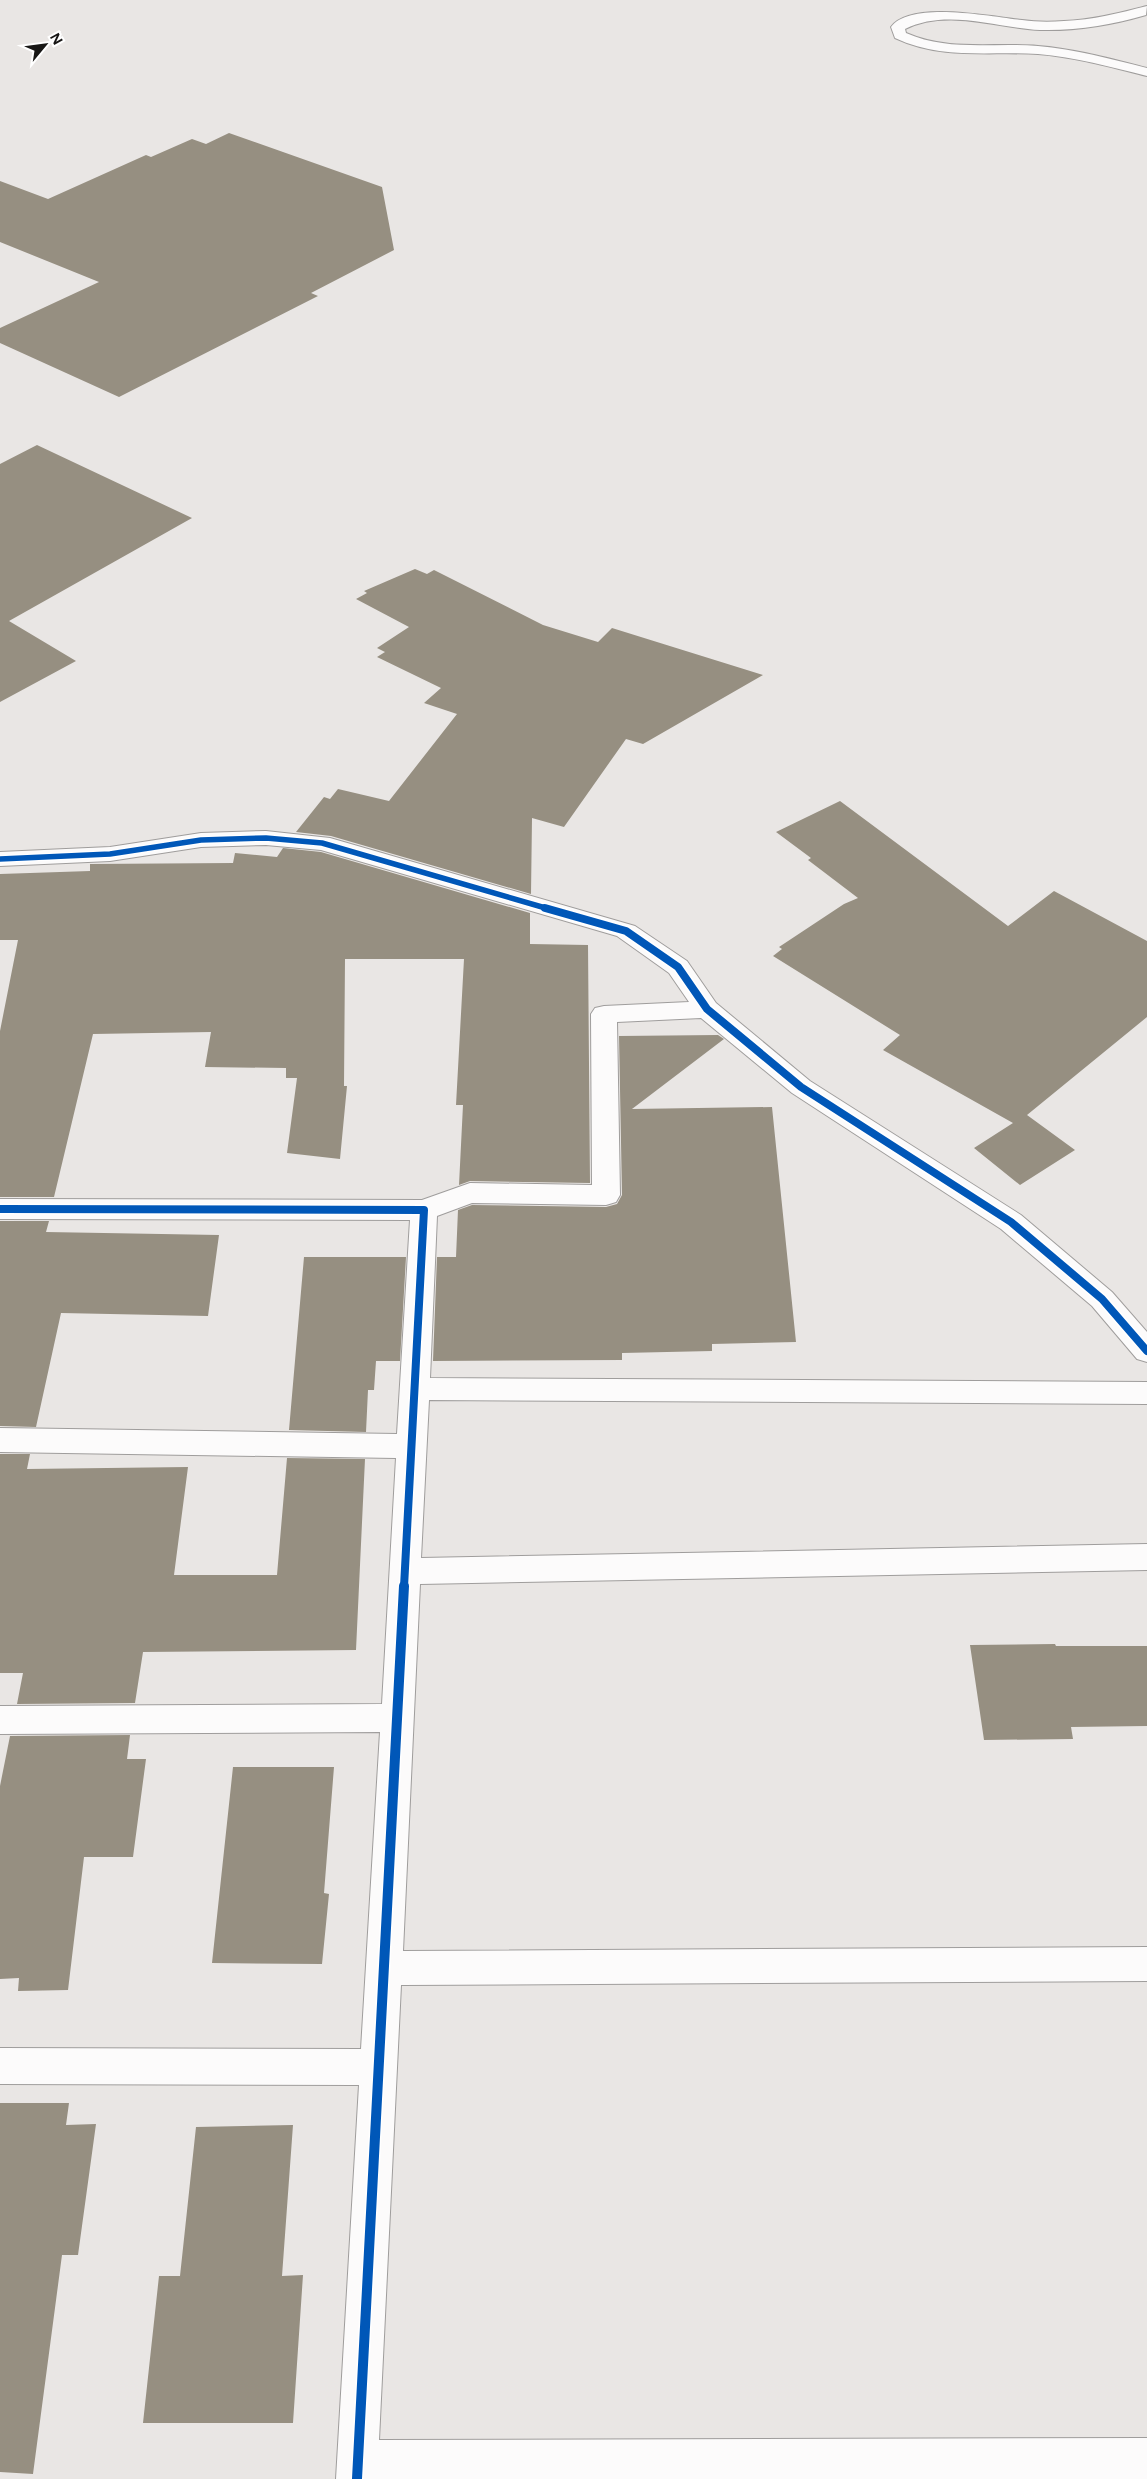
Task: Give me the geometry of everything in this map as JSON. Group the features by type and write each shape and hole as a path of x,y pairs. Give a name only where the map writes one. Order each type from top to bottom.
{"street":[{"path":"1147,10 1106,21 1076,26 1043,26 931,16 909,20 898,28 900,35 913,43 933,48 1078,54 1147,72"},
{"path":"0,859 14,860 110,854 201,840 266,838 322,843 626,931 678,967 708,1009 801,1087 1011,1222 1102,1299 1147,1351"},
{"path":"0,1209 424,1210 470,1193 606,1195 604,1014 708,1009"},
{"path":"424,1210 357,2470 1147,2459"},
{"path":"414,1389 1147,1394"},
{"path":"0,1440 412,1446"},
{"path":"405,1571 1147,1557"},
{"path":"0,1720 397,1718"},
{"path":"384,1968 1147,1964"},
{"path":"0,2066 379,2067"}],"building":[{"path":"229,133 382,187 394,250 311,293 318,296 119,397 0,343 0,328 99,282 0,242 0,181 48,199 146,155 151,157 192,139 206,144"},
{"path":"37,445 192,518 9,621 76,661 0,702 0,464"},
{"path":"415,569 427,574 434,570 543,625 598,642 612,628 763,675 643,744 626,739 564,827 532,818 531,894 331,836 296,832 324,797 330,799 338,789 389,801 457,714 424,703 441,688 377,657 385,652 377,648 409,627 356,599 367,593 364,591"},
{"path":"840,801 1008,926 1054,891 1147,941 1147,1017 1027,1115 1075,1150 1020,1185 974,1148 1013,1123 883,1050 900,1035 773,956 782,949 779,947 844,904 858,898 808,860 811,858 776,832"},
{"path":"283,848 321,852 530,913 530,944 588,945 590,1183 470,1181 459,1185 463,1105 456,1105 464,959 345,959 344,1086 347,1086 340,1159 287,1153 297,1078 286,1078 286,1068 205,1067 211,1032 93,1034 54,1197 0,1197 0,1031 18,940 0,940 0,874 90,871 90,864 233,863 235,853 277,857"},
{"path":"718,1035 724,1039 632,1109 772,1107 796,1342 712,1344 712,1351 622,1353 622,1360 433,1361 437,1257 456,1257 458,1210 472,1205 606,1207 617,1204 622,1195 619,1036"},
{"path":"0,1221 49,1221 46,1232 219,1235 208,1316 61,1313 36,1427 0,1426"},
{"path":"304,1257 406,1257 400,1361 376,1361 374,1390 368,1390 366,1432 289,1430"},
{"path":"0,1454 30,1454 27,1469 188,1467 174,1575 277,1575 287,1458 365,1459 356,1650 143,1652 135,1703 17,1704 23,1673 0,1673"},
{"path":"1055,1644 1056,1646 1147,1646 1147,1726 1071,1727 1073,1739 984,1740 970,1645"},
{"path":"130,1735 127,1759 146,1759 133,1857 84,1857 68,1990 18,1991 19,1978 0,1979 0,1786 10,1736"},
{"path":"233,1767 334,1767 324,1893 329,1894 322,1964 212,1963"},
{"path":"0,2103 69,2103 66,2125 96,2124 78,2255 62,2255 33,2474 0,2472"},
{"path":"293,2125 282,2276 303,2275 293,2423 143,2423 159,2276 180,2276 196,2127"}],"cycle path":[{"path":"0,859 14,860 110,854 201,840 266,838 322,843 626,931 678,967 707,1009 801,1087 1011,1222 1102,1299 1147,1351"},
{"path":"0,1209 424,1210 357,2479"}]}
